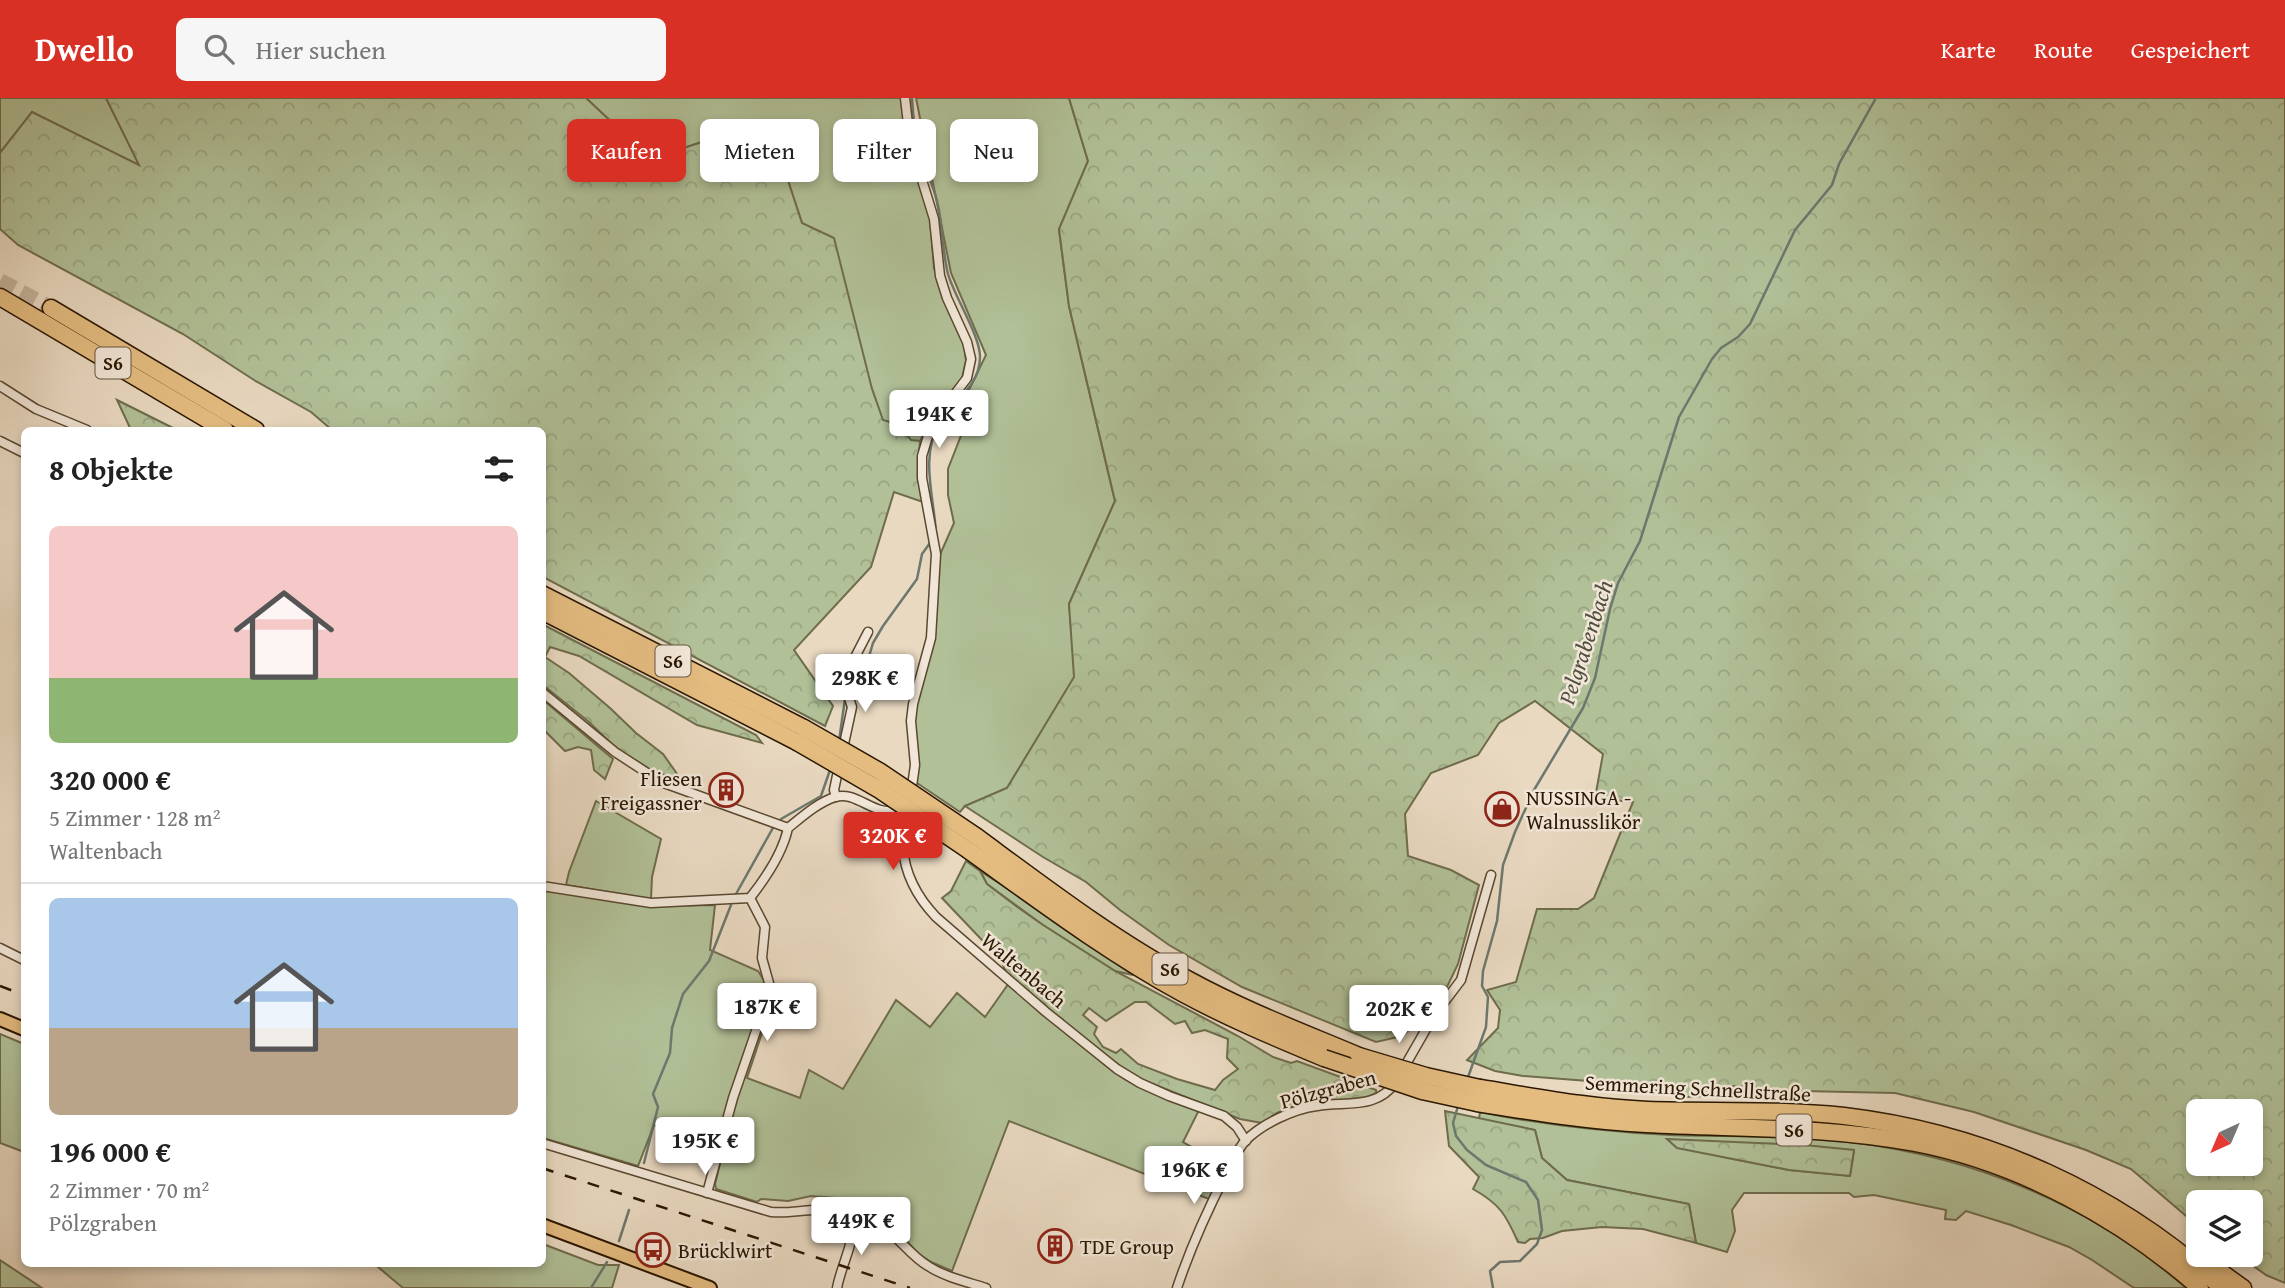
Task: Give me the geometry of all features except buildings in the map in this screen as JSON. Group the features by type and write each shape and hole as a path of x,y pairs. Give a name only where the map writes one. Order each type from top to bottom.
{"highway":[{"name":"S6","path":"0,297 220,427"},
{"name":"S6","path":"51,308 251,427"},
{"name":"Semmering Schnellstraße","path":"546,596 801,735"},
{"name":"Semmering Schnellstraße","path":"546,613 879,771 1106,947 1182,993 1253,1029 1324,1058 1422,1091 1645,1110 1842,1116 1919,1128 2024,1161 2074,1184 2123,1211 2174,1247 2222,1288"},
{"name":"Semmering Schnellstraße","path":"972,844 1188,980 1259,1015 1359,1056 1426,1076 1479,1096 1568,1118 1644,1124 1842,1131 1917,1143 1981,1161 2051,1189 2098,1213 2169,1261 2200,1288"},
{"path":"2174,1247 2190,1250 2244,1288"}],"main road":[{"path":"0,1019 21,1028"},
{"path":"546,1226 710,1288"}],"street":[{"path":"750,898 786,838 788,828 817,806 836,797 852,798 886,812 898,809 914,779 911,721 913,704 927,657 936,554 923,487 922,456 937,418 967,377 971,359 967,342 947,299 940,276 934,219 910,141 905,98"},
{"path":"0,386 36,409 80,427"},
{"path":"0,441 21,452"},
{"path":"836,797 835,783 852,707 845,686 852,663 868,632"},
{"path":"546,695 615,752 661,782 788,828"},
{"name":"Waltenbach","path":"898,809 902,818 906,868 918,895 936,917 1117,1069 1169,1096 1224,1116 1237,1126 1246,1141"},
{"name":"Pölzgraben","path":"1177,1288 1213,1198 1246,1141 1264,1127 1304,1109 1369,1101 1389,1092 1433,1017 1461,980 1491,875"},
{"path":"546,887 651,903 750,898"},
{"path":"707,1193 733,1098 769,993 762,958 765,927 750,898"},
{"path":"0,948 21,958"},
{"path":"546,1144 771,1212 826,1209 844,1215 854,1223 864,1221 886,1229 929,1268 986,1288"},
{"path":"837,1288 854,1223"}],"green space":[{"path":"0,98 106,98 140,166 32,112 0,153"},
{"path":"106,98 586,98 608,119 567,119 567,182 686,182 686,147 700,143 700,182 788,182 802,223 834,238 872,389 883,420 890,422 898,414 906,421 906,434 911,440 920,441 918,468 923,502 894,492 871,567 794,650 833,706 825,726 546,579 546,427 328,427 311,412 254,380 183,334 18,245 0,229 0,153 32,112 139,165"},
{"path":"586,98 902,98 904,119 833,119 833,182 919,182 921,186 930,218 934,268 964,344 966,361 961,383 929,423 920,441 911,441 899,428 883,421 802,223 788,182 819,182 819,119 700,119 700,143 686,147 686,119 608,119"},
{"path":"916,98 1069,98 1088,161 1059,230 1069,306 1115,501 1069,604 1075,677 1007,788 965,806 960,812 917,783 914,722 916,704 933,640 939,557 954,523 948,495 948,469 969,415 956,407 968,392 986,355 951,273 933,182 936,182 936,119 920,119"},
{"path":"1069,98 2285,98 2285,1283 2255,1267 2263,1267 2263,1190 2186,1190 2186,1216 2131,1169 2086,1150 1974,1112 1895,1093 1733,1086 1727,1095 1685,1097 1627,1084 1523,1076 1495,1071 1467,1060 1498,1028 1500,1010 1487,990 1516,982 1537,909 1578,909 1594,898 1633,802 1595,798 1603,754 1535,701 1499,723 1478,755 1431,773 1405,814 1408,856 1451,870 1479,885 1458,964 1445,991 1402,1036 1376,1042 1242,987 1169,945 1086,882 965,806 1007,788 1074,677 1069,604 1115,501 1069,306 1059,229 1088,161"},
{"path":"117,400 171,427 130,427"},
{"path":"546,626 756,735 762,743 697,725 579,656 550,647 546,655"},
{"path":"546,658 569,673 663,754 680,778 656,773 617,749 546,687"},
{"path":"546,702 613,759 605,779 594,770 591,750 578,747 565,751 546,732"},
{"path":"596,801 661,839 652,877 651,899 566,885"},
{"path":"966,861 980,871 987,884 1016,906 1115,971 1273,1057 1291,1063 1297,1061 1376,1090 1376,1096 1336,1101 1328,1100 1320,1090 1262,1123 1240,1119 1136,1077 1091,1046 1008,977 1001,960 942,898 951,891","holes":["1135,1002 1146,1002 1175,1024 1185,1021 1192,1033 1205,1030 1228,1039 1227,1058 1238,1069 1215,1090 1177,1079 1138,1064 1121,1049 1116,1053 1103,1047 1094,1034 1097,1027 1083,1015 1089,1008 1106,1021"]},
{"path":"980,871 1133,975 1115,971 1043,925 987,884"},
{"path":"546,891 651,906 715,905 710,950 758,971 765,982 766,991 715,1149 654,1125 638,1166 546,1139"},
{"path":"1009,983 1126,1080 1199,1110 1183,1142 1227,1167 1209,1199 1009,1121 952,1271 919,1254 899,1233 896,1223 874,1206 860,1200 811,1196 788,1201 761,1199 757,1202 716,1189 734,1107 771,998 774,997 747,1078 800,1098 809,1070 843,1089 896,1000 930,1027 957,993 985,1017"},
{"path":"0,1034 21,1043 21,1151 0,1143"},
{"path":"1445,1111 1535,1130 1542,1158 1567,1180 1689,1204 1696,1243 1643,1229 1602,1227 1562,1231 1543,1238 1530,1239 1525,1243 1518,1242 1501,1211 1473,1189 1479,1177 1449,1146"},
{"path":"1480,1112 1622,1132 1828,1140 1896,1149 1942,1159 1986,1173 2071,1209 2111,1232 2186,1288 2134,1288 2069,1247 1966,1211 1956,1220 1945,1219 1946,1210 1874,1195 1854,1197 1849,1193 1744,1193 1732,1210 1735,1231 1727,1252 1696,1243 1689,1204 1567,1180 1542,1158 1535,1130 1479,1119","holes":["1741,1143 1804,1145 1854,1151 1850,1176 1789,1170 1723,1157"]},
{"path":"1667,1139 1854,1150 1850,1176 1789,1170 1677,1148"},
{"path":"546,1245 598,1265 619,1265 612,1288 403,1288 378,1267 546,1267"},
{"path":"0,1260 42,1288 0,1288"}],"waterway":[{"path":"912,98 919,151 939,210 948,274 976,339 980,358 975,378 939,424 933,437 929,463 936,533"},
{"name":"Pelgrabenbach","path":"1467,1080 1486,1027 1488,997 1482,986 1483,971 1497,921 1503,865 1534,790 1583,708 1595,678 1618,583 1640,541 1679,417 1712,359 1750,324 1795,230 1832,185 1839,164 1876,98"},
{"path":"849,689 854,677 868,660 873,643 883,626 917,579 922,554 930,543"},
{"path":"839,741 845,699"},
{"path":"781,819 821,796 831,767"},
{"path":"736,894 774,826"},
{"path":"644,1163 658,1107 653,1094 670,1053 672,1028 683,994 709,961 731,905"},
{"name":"Pelgrabenbach","path":"1458,1106 1453,1123 1456,1136 1467,1150 1486,1165 1526,1182 1538,1200 1542,1230 1537,1244 1520,1261 1500,1262 1490,1271 1493,1288"},
{"path":"619,1241 629,1210"},
{"path":"591,1288 607,1262"}],"tunnel":[{"path":"0,281 51,308"}],"railway":[{"path":"0,986 21,994"},
{"path":"546,1169 910,1288"}],"place":[{"name":"Fliesen Freigassner","path":"726,790"},
{"name":"NUSSINGA - Walnusslikör","path":"1502,809"},
{"name":"TDE Group","path":"1055,1246"},
{"name":"Brücklwirt","path":"653,1250"}]}
